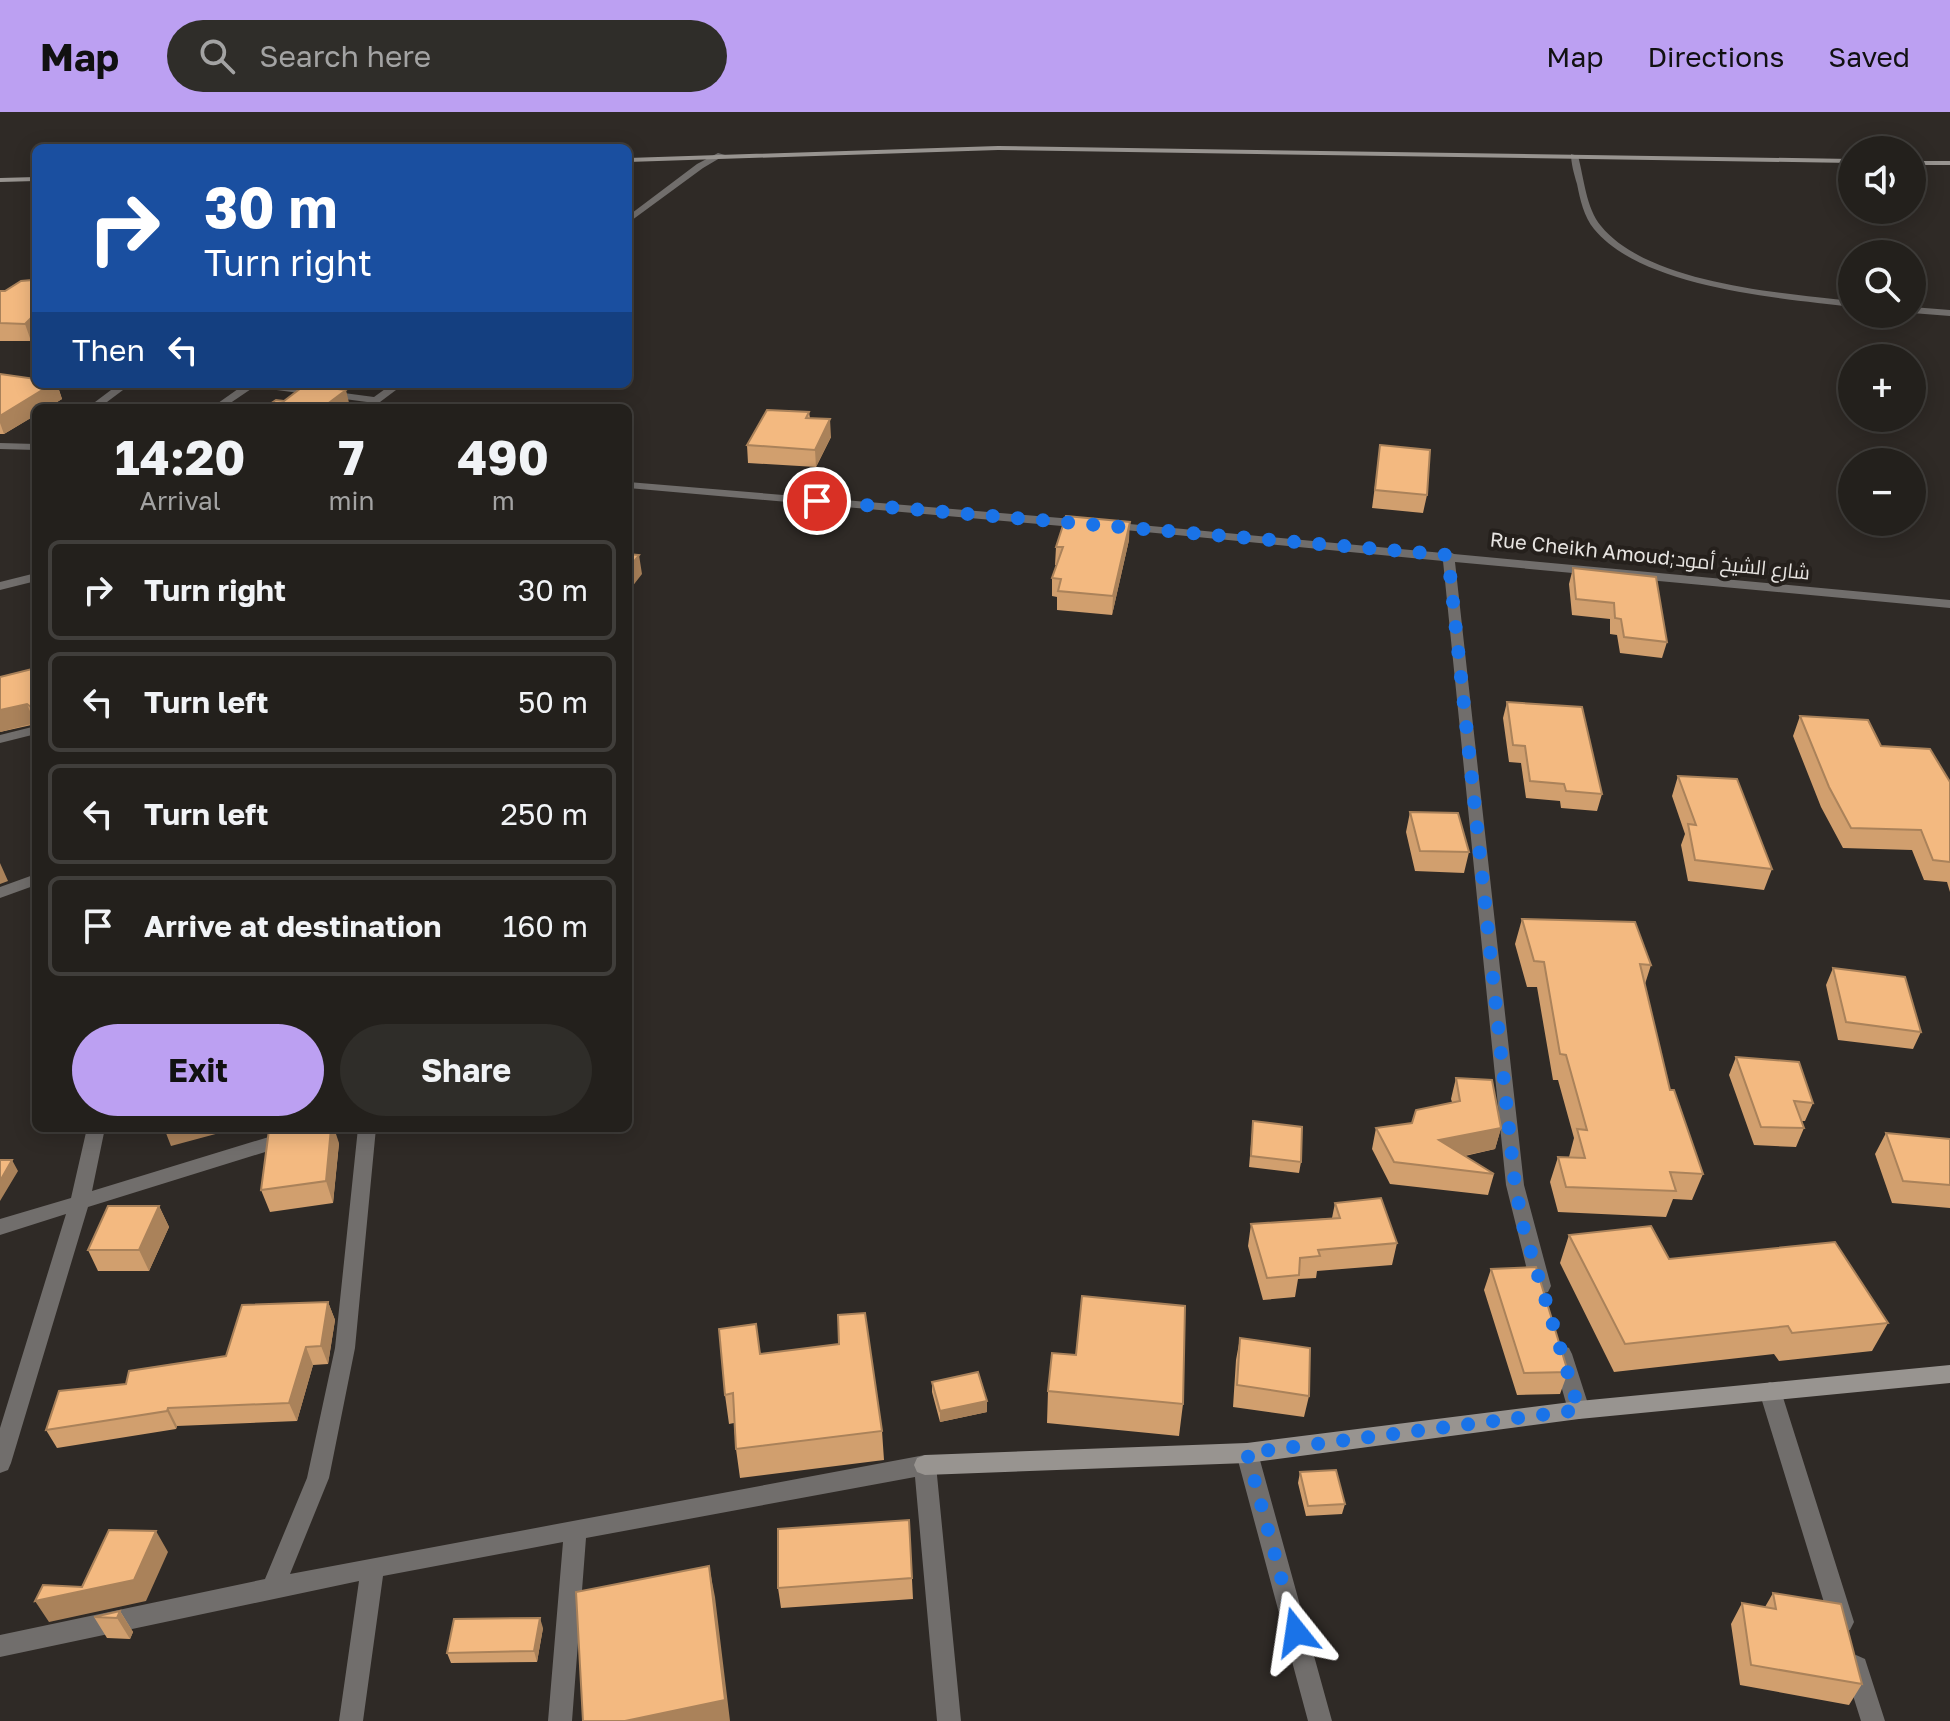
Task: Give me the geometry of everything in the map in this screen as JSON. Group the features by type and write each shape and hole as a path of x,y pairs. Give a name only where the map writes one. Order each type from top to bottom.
{"street":[{"path":"632,157 982,143 1150,142 1838,153"},
{"path":"632,157 1028,148 1838,161"},
{"path":"1926,154 1950,155"},
{"path":"632,217 700,166 721,155"},
{"path":"692,156 700,166"},
{"path":"1574,156 1595,225 1615,247 1654,266 1720,284 1838,302"},
{"path":"1926,163 1950,163"},
{"path":"0,180 32,179"},
{"path":"0,188 32,187"},
{"path":"1926,311 1950,313"},
{"path":"98,404 120,388"},
{"path":"222,404 246,388"},
{"path":"283,388 376,400"},
{"path":"370,404 393,388"},
{"path":"0,446 32,447"},
{"name":"Rue Cheikh Amoud;شارع الشيخ أمود","path":"632,485 1448,555 1950,604"},
{"path":"1448,555 1515,1185 1545,1297"},
{"path":"0,586 32,578"},
{"path":"0,739 32,731"},
{"path":"0,893 32,881"},
{"path":"0,1463 80,1201 95,1132"},
{"path":"0,1227 307,1132"},
{"path":"273,1588 318,1478 345,1348 367,1132"},
{"path":"1558,1339 1579,1410"},
{"path":"0,1646 373,1567 925,1465 1247,1453 1579,1410 1950,1374"},
{"path":"1770,1391 1873,1721"},
{"path":"1247,1453 1320,1721"},
{"path":"925,1465 949,1721"},
{"path":"560,1721 575,1529"},
{"path":"351,1721 373,1567"}],"building":[{"path":"32,280 32,317 25,324 0,323 0,291 21,281"},
{"path":"0,374 32,378 32,388 46,388 0,416"},
{"path":"301,388 346,390 327,404 270,404 276,400 284,401"},
{"path":"767,410 809,412 806,418 830,419 815,450 747,445"},
{"path":"1380,445 1430,450 1427,495 1375,490"},
{"path":"1066,516 1130,522 1113,596 1058,591 1061,579 1052,578 1063,547 1056,547"},
{"path":"1573,568 1656,577 1667,642 1624,637 1621,619 1615,618 1614,603 1576,599"},
{"path":"32,669 32,707 27,704 0,710 0,677"},
{"path":"1507,702 1582,707 1602,794 1566,791 1564,784 1530,781 1525,746 1513,745"},
{"path":"1800,716 1868,720 1881,746 1930,749 1950,782 1950,862 1933,860 1921,830 1851,828 1829,787"},
{"path":"1678,776 1737,779 1772,869 1695,860 1688,824 1696,825"},
{"path":"1410,812 1458,813 1469,852 1420,851"},
{"path":"1522,919 1635,922 1651,965 1640,964 1670,1090 1674,1090 1703,1174 1670,1172 1676,1191 1566,1187 1558,1157 1585,1158 1577,1129 1587,1130 1566,1055 1560,1054 1544,962 1534,961"},
{"path":"1833,968 1905,977 1921,1032 1846,1022"},
{"path":"1736,1057 1799,1062 1813,1103 1794,1101 1804,1128 1761,1127"},
{"path":"1456,1078 1492,1080 1501,1128 1439,1140 1494,1174 1394,1162 1376,1128 1412,1123 1416,1110 1460,1101"},
{"path":"1253,1121 1302,1127 1301,1162 1251,1156"},
{"path":"269,1132 331,1132 326,1181 261,1190"},
{"path":"1886,1133 1950,1139 1950,1185 1903,1181"},
{"path":"0,1160 12,1160 0,1181"},
{"path":"1381,1198 1397,1243 1318,1250 1320,1256 1300,1258 1299,1275 1267,1278 1251,1224 1340,1218 1335,1203"},
{"path":"108,1206 159,1206 139,1250 88,1250"},
{"path":"1651,1226 1669,1259 1835,1242 1888,1323 1792,1333 1788,1326 1625,1344 1569,1235"},
{"path":"1536,1267 1568,1372 1524,1373 1491,1269"},
{"path":"1082,1296 1185,1306 1183,1404 1048,1391 1052,1353 1076,1355"},
{"path":"328,1302 321,1346 306,1347 289,1403 168,1408 167,1411 46,1430 59,1391 126,1384 129,1371 226,1356 242,1305"},
{"path":"865,1313 882,1431 736,1449 733,1393 725,1395 719,1329 756,1324 760,1354 839,1344 838,1315"},
{"path":"1240,1338 1310,1348 1309,1396 1237,1385"},
{"path":"978,1372 987,1401 940,1411 932,1382"},
{"path":"1336,1470 1345,1504 1308,1506 1300,1472"},
{"path":"909,1520 912,1578 778,1588 778,1529"},
{"path":"109,1530 156,1531 134,1580 35,1601 43,1585 82,1587"},
{"path":"709,1566 725,1700 625,1721 583,1721 576,1592"},
{"path":"1773,1593 1841,1604 1862,1684 1751,1665 1742,1603 1776,1609"},
{"path":"120,1611 117,1618 94,1617"},
{"path":"540,1618 534,1651 447,1653 454,1619"}],"route":[{"path":"817,501 1448,555 1515,1185 1523,1226 1579,1410 1247,1453 1296,1632"}]}
